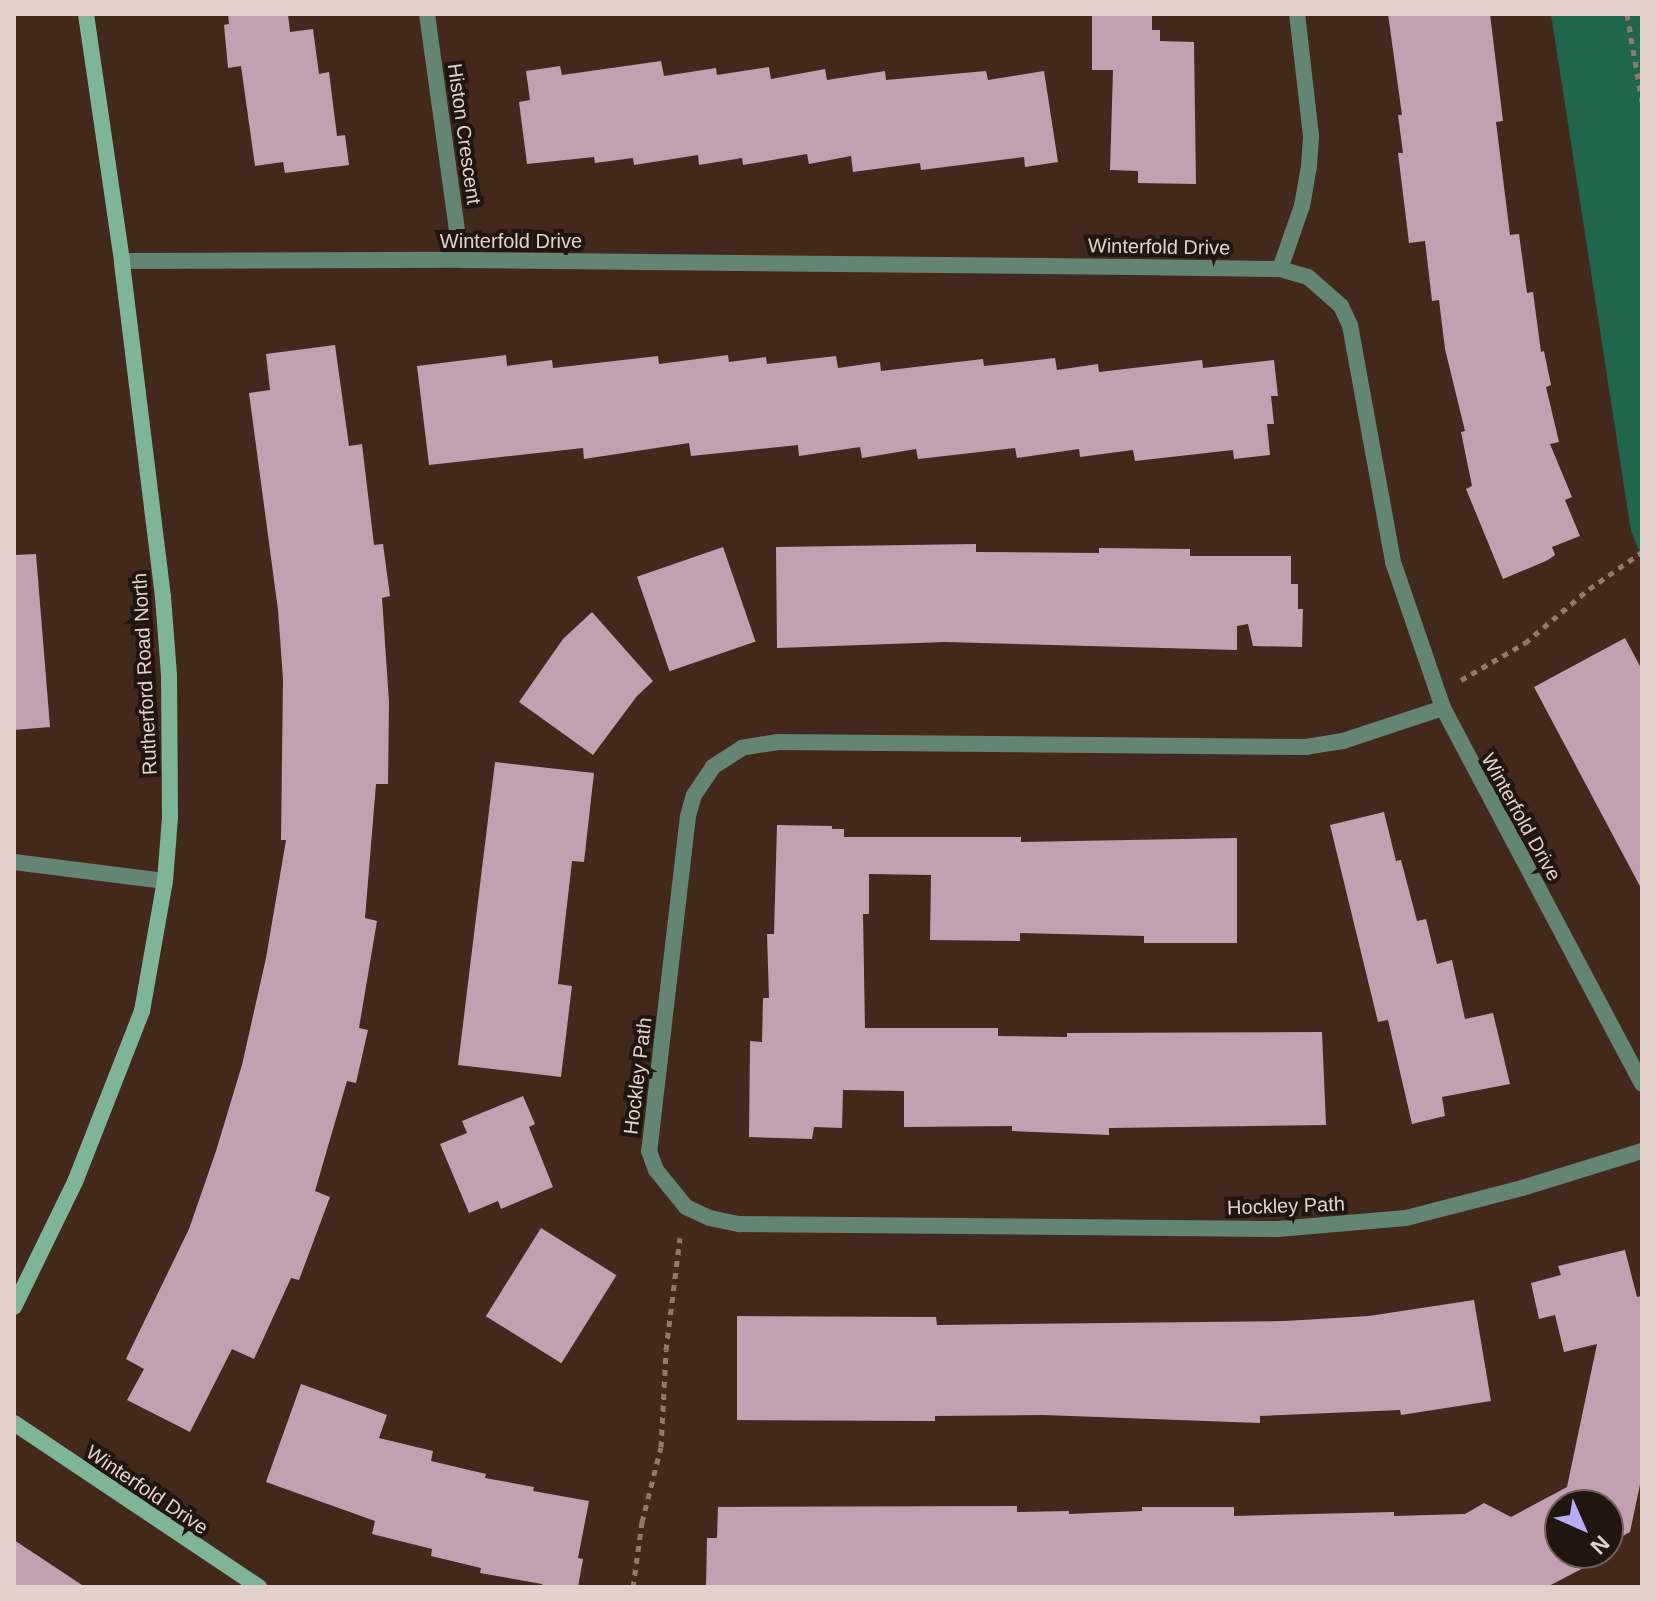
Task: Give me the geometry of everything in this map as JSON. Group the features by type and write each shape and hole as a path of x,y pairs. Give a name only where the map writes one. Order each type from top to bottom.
{"street":[{"name":"Rutherford Road North","path":"14,1307 75,1182 142,1011 165,881 172,753 169,675 122,261 86,14"},
{"name":"Histon Crescent","path":"427,14 461,260"},
{"path":"1280,269 1302,206 1309,166 1311,136 1297,14"},
{"name":"Winterfold Drive","path":"122,261 461,260 1280,269 1308,277 1341,306 1350,325 1393,562 1443,708 1642,1084"},
{"name":"Hockley Path","path":"1443,708 1343,741 1307,747 778,742 742,748 713,767 694,795 688,816 649,1151 656,1170 686,1207 710,1218 739,1224 1278,1229 1406,1218 1522,1188 1642,1151"},
{"path":"14,862 165,881"},
{"name":"Winterfold Drive","path":"14,1423 259,1587"}],"path":[{"path":"1627,14 1642,102"},
{"path":"1461,680 1525,643 1589,589 1642,552"},
{"path":"633,1587 642,1522 661,1447 666,1350 680,1238"}],"green space":[{"path":"1551,14 1642,14 1642,558 1631,531"}],"building":[{"path":"228,14 288,14 290,32 313,29 319,74 329,72 337,136 345,135 349,165 285,173 283,162 255,166 241,66 228,68 224,25 229,24"},
{"path":"1092,14 1152,14 1152,30 1160,30 1160,41 1194,42 1196,184 1138,183 1138,171 1110,170 1113,70 1092,70"},
{"path":"1388,14 1490,14 1503,121 1496,122 1510,235 1519,234 1527,293 1533,292 1541,352 1544,351 1551,385 1546,387 1559,442 1550,444 1572,497 1565,500 1580,536 1552,547 1555,555 1548,560 1503,579 1466,489 1472,486 1461,432 1465,431 1445,349 1439,300 1432,301 1425,241 1409,243 1398,153 1403,153 1398,115 1402,115"},
{"path":"661,61 664,76 716,68 717,75 769,67 771,79 825,69 827,80 885,71 886,80 986,71 988,80 1044,71 1058,162 1025,167 1024,157 921,170 920,163 853,172 851,156 809,164 807,154 743,165 742,158 699,165 698,155 634,165 633,158 595,163 594,157 527,164 519,102 530,100 526,71 560,66 562,75"},
{"path":"335,345 349,446 362,444 374,545 383,544 390,596 382,598 389,702 388,784 376,784 365,918 377,921 359,1028 368,1030 356,1083 347,1081 315,1191 330,1197 299,1280 291,1278 254,1359 232,1349 190,1432 127,1400 144,1369 126,1359 189,1229 216,1151 242,1065 266,958 286,840 281,840 283,679 278,610 249,393 270,390 266,354"},
{"path":"506,355 507,366 552,360 553,368 658,356 659,364 728,355 729,362 766,357 767,364 836,356 838,368 880,362 881,371 983,359 984,366 1055,358 1057,370 1098,364 1099,372 1202,360 1203,368 1274,360 1278,396 1271,396 1274,424 1267,424 1270,455 1234,459 1233,450 1135,461 1133,450 1080,457 1079,449 1017,458 1015,448 918,459 916,449 862,458 860,447 799,456 798,445 691,456 689,443 584,459 583,448 429,465 417,366"},
{"path":"976,544 976,552 1099,553 1099,548 1190,549 1190,556 1291,556 1291,584 1298,584 1298,609 1303,609 1302,647 1253,646 1248,624 1237,626 1237,650 946,642 777,648 776,547"},
{"path":"723,547 756,642 670,671 637,577"},
{"path":"36,554 50,727 14,730 14,555"},
{"path":"592,612 653,681 637,696 593,755 519,702 563,639"},
{"path":"1625,638 1642,670 1642,890 1534,687"},
{"path":"495,762 594,773 584,862 572,861 558,984 572,986 561,1077 458,1065"},
{"path":"1384,812 1396,861 1401,860 1417,921 1426,919 1437,964 1452,960 1465,1019 1493,1013 1510,1084 1442,1097 1445,1116 1412,1124 1388,1020 1378,1022 1330,825"},
{"path":"777,825 832,826 832,829 844,829 844,837 1021,837 1021,842 1237,838 1237,943 1144,943 1144,936 1020,933 1020,941 930,940 931,875 869,874 869,914 863,914 865,1028 998,1028 998,1036 1067,1037 1067,1033 1322,1032 1326,1125 1109,1128 1109,1135 1012,1131 1012,1126 904,1127 904,1091 843,1090 842,1128 814,1127 812,1139 749,1137 750,1041 762,1042 763,998 769,998 767,934 774,934"},
{"path":"523,1096 535,1124 529,1127 553,1187 501,1209 498,1201 469,1213 440,1144 467,1133 462,1121"},
{"path":"541,1228 616,1275 561,1363 486,1316"},
{"path":"1625,1250 1637,1297 1642,1296 1642,1475 1630,1532 1624,1535 1624,1489 1563,1489 1567,1487 1597,1344 1564,1352 1555,1315 1539,1319 1531,1283 1561,1275 1558,1266"},
{"path":"1474,1300 1491,1401 1401,1415 1400,1410 1260,1416 1260,1423 1044,1415 935,1416 935,1421 737,1420 737,1316 936,1317 937,1325 1285,1321 1369,1316"},
{"path":"301,1384 387,1415 379,1438 433,1451 431,1461 486,1474 485,1478 534,1487 533,1491 589,1501 578,1558 583,1559 578,1587 541,1587 542,1584 480,1573 481,1568 431,1556 432,1549 372,1534 375,1521 266,1482"},
{"path":"1544,1499 1544,1569 1581,1569 1547,1587 706,1587 707,1538 717,1538 718,1507 1017,1506 1017,1512 1069,1511 1069,1514 1142,1511 1142,1507 1234,1507 1234,1516 1394,1512 1394,1516 1465,1514 1484,1503 1511,1517"},
{"path":"14,1540 85,1587 14,1587"}]}
